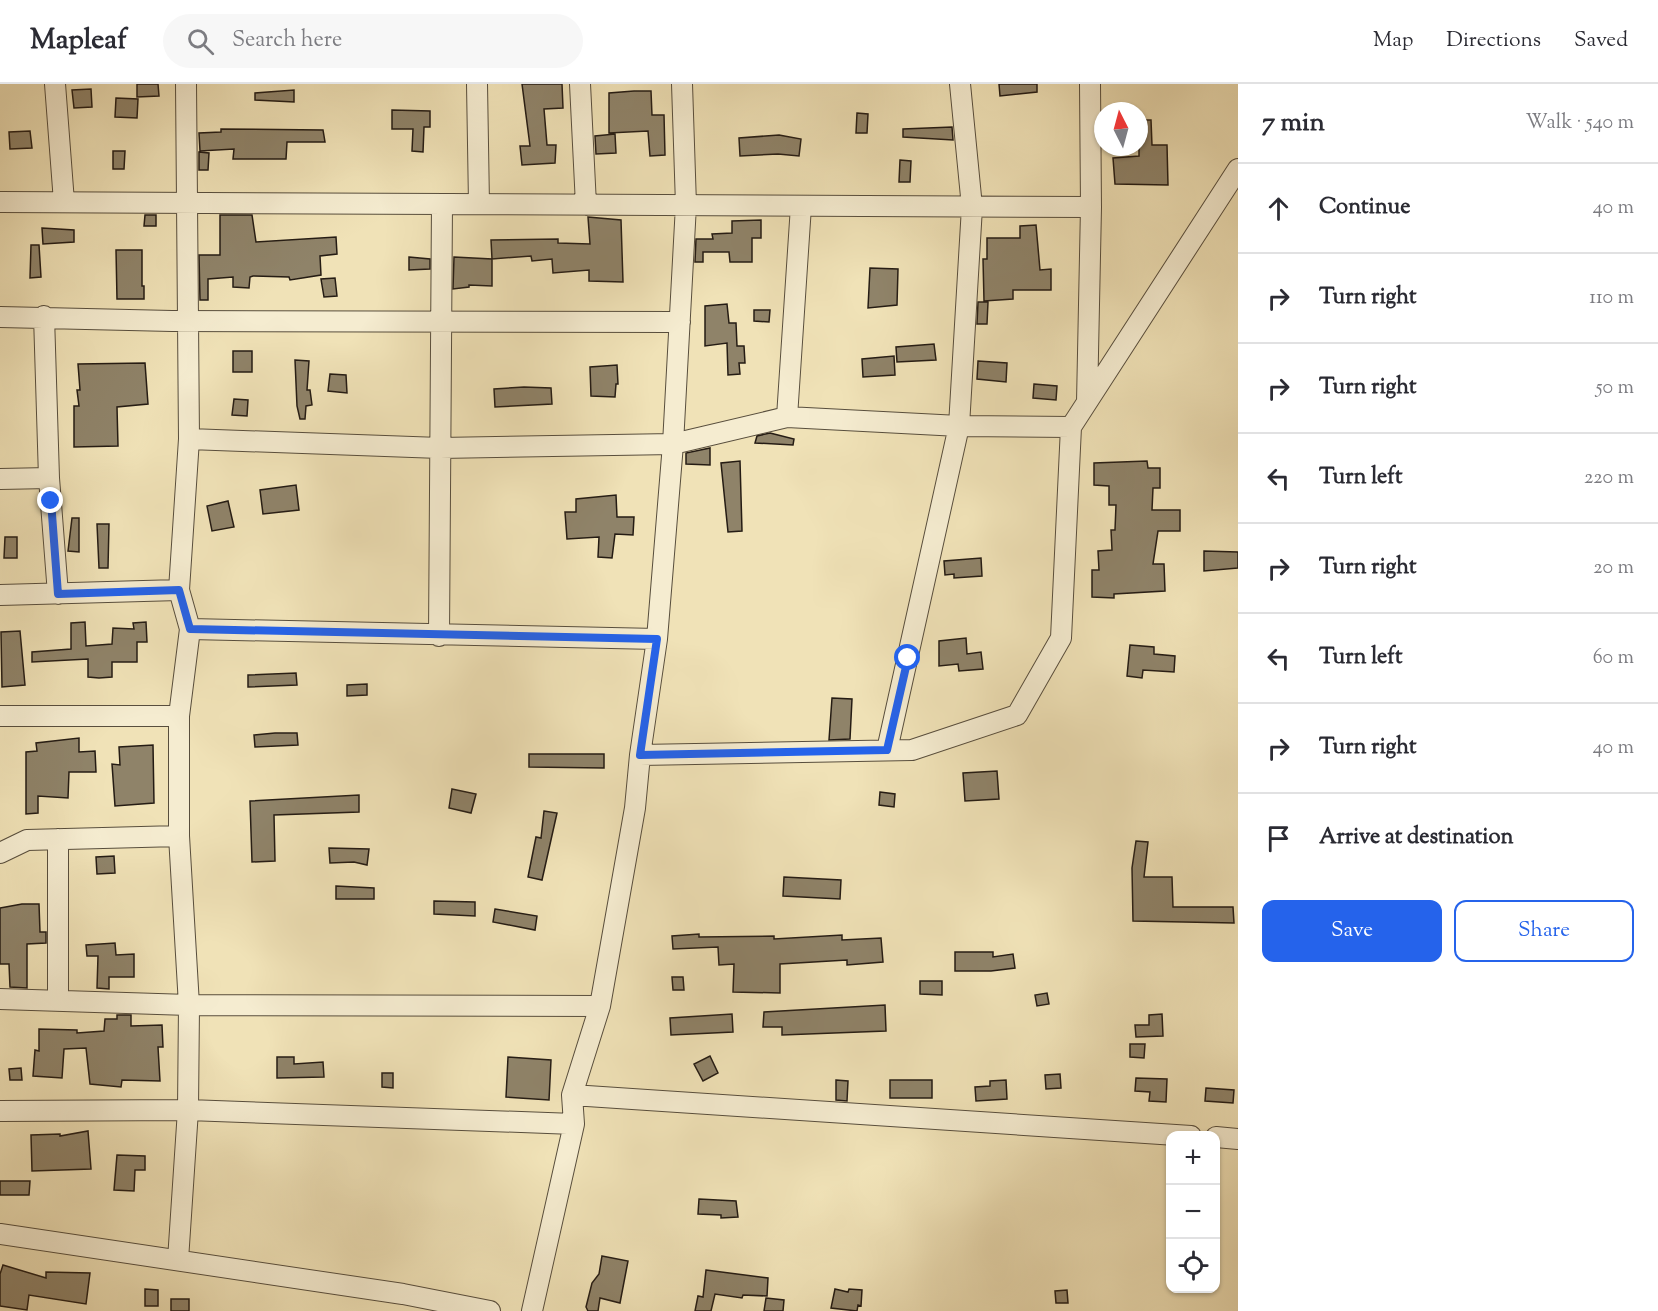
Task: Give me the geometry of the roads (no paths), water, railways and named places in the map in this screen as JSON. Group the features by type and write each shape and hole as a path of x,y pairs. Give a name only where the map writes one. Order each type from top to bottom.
{"street":[{"path":"55,84 64,202"},
{"path":"178,1260 188,1110 189,1005 179,836 179,716 190,629 179,590 189,439 186,84"},
{"path":"477,84 479,204"},
{"path":"580,84 586,205"},
{"path":"532,1311 574,1124 572,1095 600,1006 635,808 640,755 657,639 673,444 686,205 682,84"},
{"path":"887,750 959,426 972,207 960,84"},
{"path":"1087,402 1091,207 1090,84"},
{"path":"640,755 912,750 1017,715 1061,638 1071,427 1238,170"},
{"path":"0,202 1091,207"},
{"path":"439,636 442,204"},
{"path":"787,417 801,206"},
{"path":"0,317 44,316 188,321 680,322"},
{"path":"44,316 49,478 58,594"},
{"path":"189,439 440,448 673,444 787,417 959,426 1071,427"},
{"path":"0,479 49,478"},
{"path":"0,595 179,590"},
{"path":"190,629 657,639"},
{"path":"0,716 179,716"},
{"path":"0,853 27,840 179,836"},
{"path":"58,839 58,999"},
{"path":"0,999 58,999 189,1005 600,1006"},
{"path":"572,1095 1166,1134"},
{"path":"0,1112 188,1110 574,1124"},
{"path":"1220,1137 1238,1138"},
{"path":"0,1233 178,1260 402,1303 490,1311"}]}
